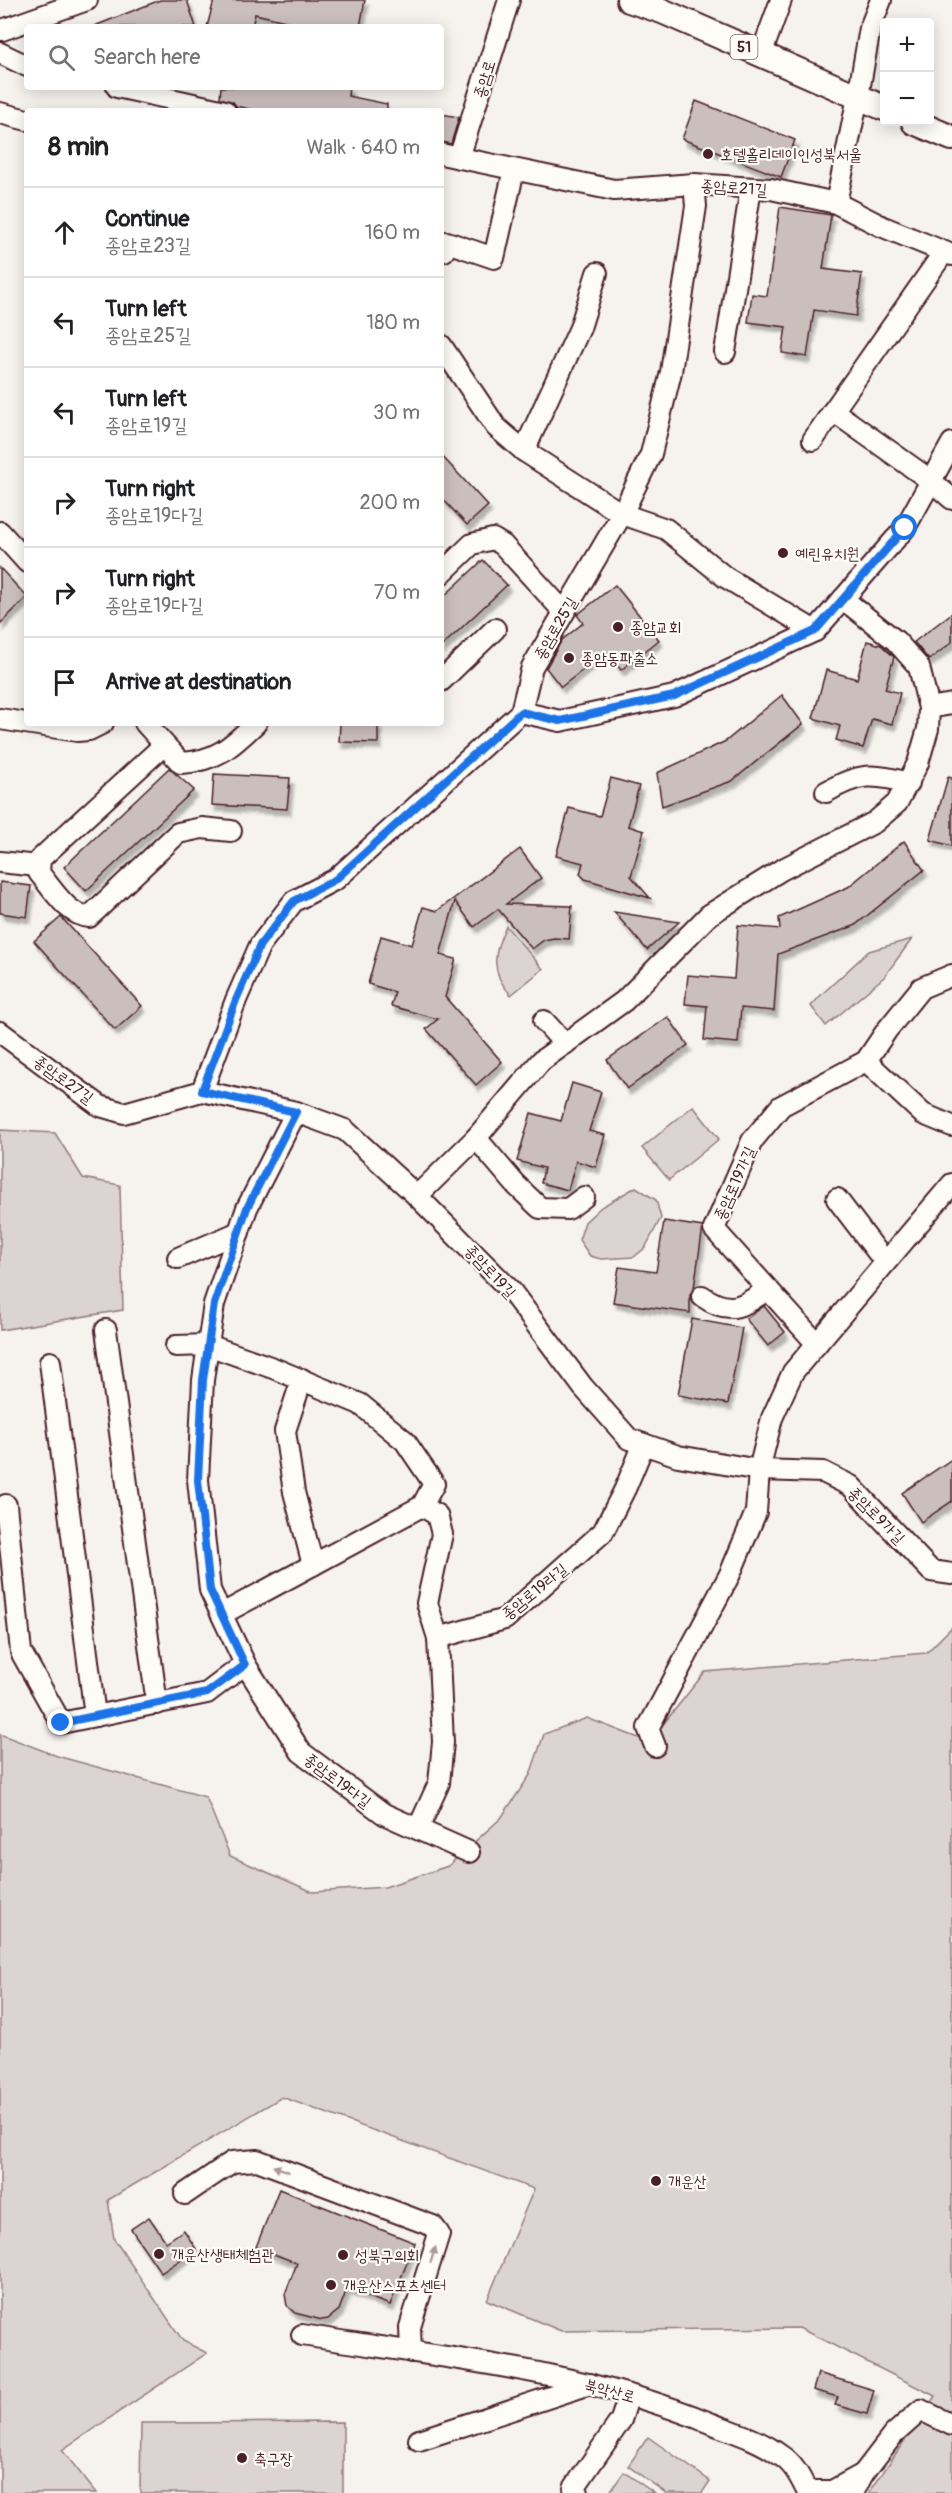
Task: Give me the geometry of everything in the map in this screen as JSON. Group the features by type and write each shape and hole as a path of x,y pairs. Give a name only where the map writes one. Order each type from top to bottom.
{"main road":[{"name":"51","path":"629,0 662,11 880,106"},
{"path":"924,126 952,138"}],"street":[{"path":"26,24 87,0"},
{"name":"종암로","path":"450,156 509,0"},
{"path":"762,55 780,0"},
{"path":"836,202 870,28 881,0"},
{"path":"1,34 24,25"},
{"path":"0,53 24,65"},
{"path":"129,90 198,108"},
{"path":"0,113 24,119"},
{"name":"종암로21길","path":"450,156 614,190 694,184 771,189 836,202 881,226 948,254 813,440"},
{"path":"444,251 447,242 494,258 514,170"},
{"name":"종암로25길","path":"521,712 532,667 622,514 651,454 671,372 696,206 694,184"},
{"path":"725,352 751,188"},
{"path":"524,451 577,336 597,273"},
{"path":"444,349 496,427 524,451 622,514 666,529 725,577 815,631"},
{"path":"833,411 930,480 952,499"},
{"path":"202,1091 236,1000 260,945 294,901 336,879 521,712 560,721 674,696 815,631 905,528 952,443"},
{"path":"0,532 24,559"},
{"path":"444,570 472,544 493,539 503,545 564,612"},
{"path":"417,1196 476,1138 542,1061 624,1001 709,915 781,870 875,822 897,803 909,783 928,729 929,708 919,667 896,641 843,599"},
{"path":"444,678 495,629"},
{"path":"929,708 952,704"},
{"path":"0,719 24,723"},
{"path":"45,726 77,731 89,730 97,726"},
{"path":"148,726 181,762 211,758 232,747 253,726"},
{"path":"164,745 47,851 40,859 39,873 73,912 89,917 178,833 202,828 231,831"},
{"path":"826,792 850,779 882,776 909,783"},
{"path":"0,862 38,866"},
{"name":"종암로19가길","path":"818,1344 714,1228 752,1142 782,1106 866,1061 921,988 952,975"},
{"path":"544,1022 564,1044"},
{"name":"종암로27길","path":"0,1032 100,1106 116,1111 124,1113 202,1091"},
{"path":"866,1061 923,1114 952,1126"},
{"name":"종암로19길","path":"202,1091 296,1112 345,1130 417,1196 511,1291 584,1387 629,1439 678,1456 759,1470"},
{"name":"종암로19다길","path":"296,1112 247,1208 214,1304 203,1380 198,1480 210,1590 245,1665 301,1752 384,1814 469,1852"},
{"path":"476,1138 516,1185 540,1208 568,1209 584,1197"},
{"path":"655,1746 648,1728 730,1574 756,1512 759,1470 772,1418 793,1372 952,1184"},
{"path":"837,1199 885,1263"},
{"path":"178,1258 238,1232"},
{"path":"702,1296 713,1304 730,1308 746,1304 768,1288"},
{"path":"106,1330 157,1704"},
{"path":"176,1346 208,1345 302,1379 360,1404 405,1441 434,1484 422,1506 222,1614"},
{"path":"50,1362 95,1716"},
{"path":"302,1379 285,1431 294,1492 313,1565"},
{"name":"종암로19라길","path":"438,1638 505,1619 603,1532 644,1444"},
{"name":"종암로9가길","path":"759,1470 823,1472 851,1486 931,1571 952,1574"},
{"path":"6,1505 21,1652 61,1723 207,1693 245,1665"},
{"path":"418,1829 439,1783 444,1742 438,1638 427,1603 442,1534 437,1515 422,1506"},
{"path":"185,2194 232,2162 257,2160 433,2226 439,2234 410,2326 411,2352"},
{"name":"북악산로","path":"302,2335 590,2384 673,2408 762,2444 789,2462 821,2492 863,2474"},
{"path":"419,2440 590,2384"},
{"path":"570,2491 621,2420 629,2395"},
{"path":"853,2493 863,2474 893,2435 921,2410 952,2425"}],"shaded area":[{"path":"506,926 543,969 511,995 500,979 496,962 498,945"},
{"path":"912,939 884,977 826,1026 811,1006 822,994 869,951"},
{"path":"693,1106 719,1139 669,1180 642,1148"},
{"path":"0,1130 55,1133 83,1178 120,1185 123,1310 0,1330"},
{"path":"636,1187 656,1200 661,1218 645,1248 634,1257 601,1259 590,1256 579,1240 585,1222 601,1207"},
{"path":"952,1627 952,2493 869,2493 935,2396 799,2328 561,2331 487,2300 534,2189 282,2097 108,2200 114,2239 183,2341 207,2353 62,2450 96,2493 0,2493 0,1734 57,1756 206,1797 230,1856 313,1892 385,1887 448,1866 501,1818 530,1775 544,1734 587,1718 649,1742 705,1672 926,1653"},
{"name":"축구장","path":"343,2422 343,2493 140,2493 141,2423"},
{"path":"648,2437 710,2481 702,2493 666,2493 628,2466"},
{"path":"624,2472 654,2493 609,2493"}],"building":[{"path":"160,0 187,0 195,24 100,24"},
{"path":"214,0 365,0 361,24 298,24 255,14 253,24 208,24"},
{"path":"221,90 349,90 348,96 387,104 387,108 245,108 220,98"},
{"path":"696,101 795,140 781,177 682,139"},
{"path":"444,114 459,117 451,144 444,143"},
{"path":"780,207 831,215 823,269 862,274 856,316 814,310 807,357 782,353 786,327 748,322 752,294 767,296"},
{"path":"444,458 488,506 467,525 444,500"},
{"path":"483,560 507,585 444,644 444,596"},
{"path":"0,568 24,594 24,600 0,624"},
{"name":"종암교회","path":"615,585 659,640 621,670 606,652 561,687 546,668 562,640 583,623 577,615"},
{"path":"952,613 952,642 929,660 914,642"},
{"path":"867,641 881,645 894,657 885,689 900,693 892,724 872,719 863,748 836,740 840,726 813,718 826,670 857,679"},
{"path":"782,695 803,724 732,781 662,806 657,773 726,741"},
{"path":"340,726 378,726 378,743 339,742"},
{"path":"169,768 194,790 86,891 64,867"},
{"path":"214,774 290,778 287,809 212,805"},
{"path":"948,777 952,778 952,846 930,840"},
{"path":"611,778 639,786 628,826 644,831 631,876 650,898 585,879 580,874 583,863 556,856 569,808 600,816"},
{"path":"904,841 924,870 854,926 778,954 774,1011 741,1008 738,1043 704,1040 707,1006 685,1004 688,975 734,979 738,925 780,929 779,918 848,887"},
{"path":"520,849 541,878 506,904 572,906 569,939 544,940 532,949 498,909 474,927 455,901 440,955 456,959 445,997 502,1062 476,1085 426,1029 438,1019 391,1006 395,992 368,984 381,936 412,945 423,907 437,911"},
{"path":"0,882 31,886 27,917 0,913"},
{"path":"614,912 679,922 647,950"},
{"path":"61,917 142,1006 115,1030 34,941"},
{"path":"668,1017 688,1045 627,1089 607,1060"},
{"path":"572,1083 601,1092 589,1131 605,1135 596,1167 576,1161 568,1190 541,1183 544,1168 517,1161 531,1113 561,1121"},
{"path":"664,1221 703,1227 694,1288 690,1295 690,1313 613,1302 619,1267 656,1272"},
{"path":"764,1306 785,1332 768,1346 746,1319"},
{"path":"692,1319 742,1328 728,1404 678,1395"},
{"path":"952,1459 952,1501 921,1522 902,1493"},
{"name":"성북구의회","path":"279,2189 415,2243 390,2305 347,2289 339,2310 328,2319 322,2320 295,2313 287,2306 285,2294 297,2263 256,2247"},
{"path":"149,2217 166,2242 184,2230 196,2249 161,2273 131,2229"},
{"path":"818,2373 874,2390 867,2414 835,2405 838,2397 813,2390"}],"place":[{"name":"호텔홀리데이인성북서울","path":"708,154"},
{"name":"예린유치원","path":"783,553"},
{"name":"종암교회","path":"618,627"},
{"name":"종암동파출소","path":"569,658"},
{"name":"개운산","path":"656,2181"},
{"name":"개운산생태체험관","path":"159,2254"},
{"name":"성북구의회","path":"343,2255"},
{"name":"개운산스포츠센터","path":"331,2285"},
{"name":"축구장","path":"242,2458"}],"route":[{"path":"61,1723 207,1693 245,1665 210,1590 198,1480 203,1380 214,1304 247,1208 296,1112 202,1091 236,1000 260,945 294,901 336,879 521,712 560,721 674,696 815,631 905,528"}]}
